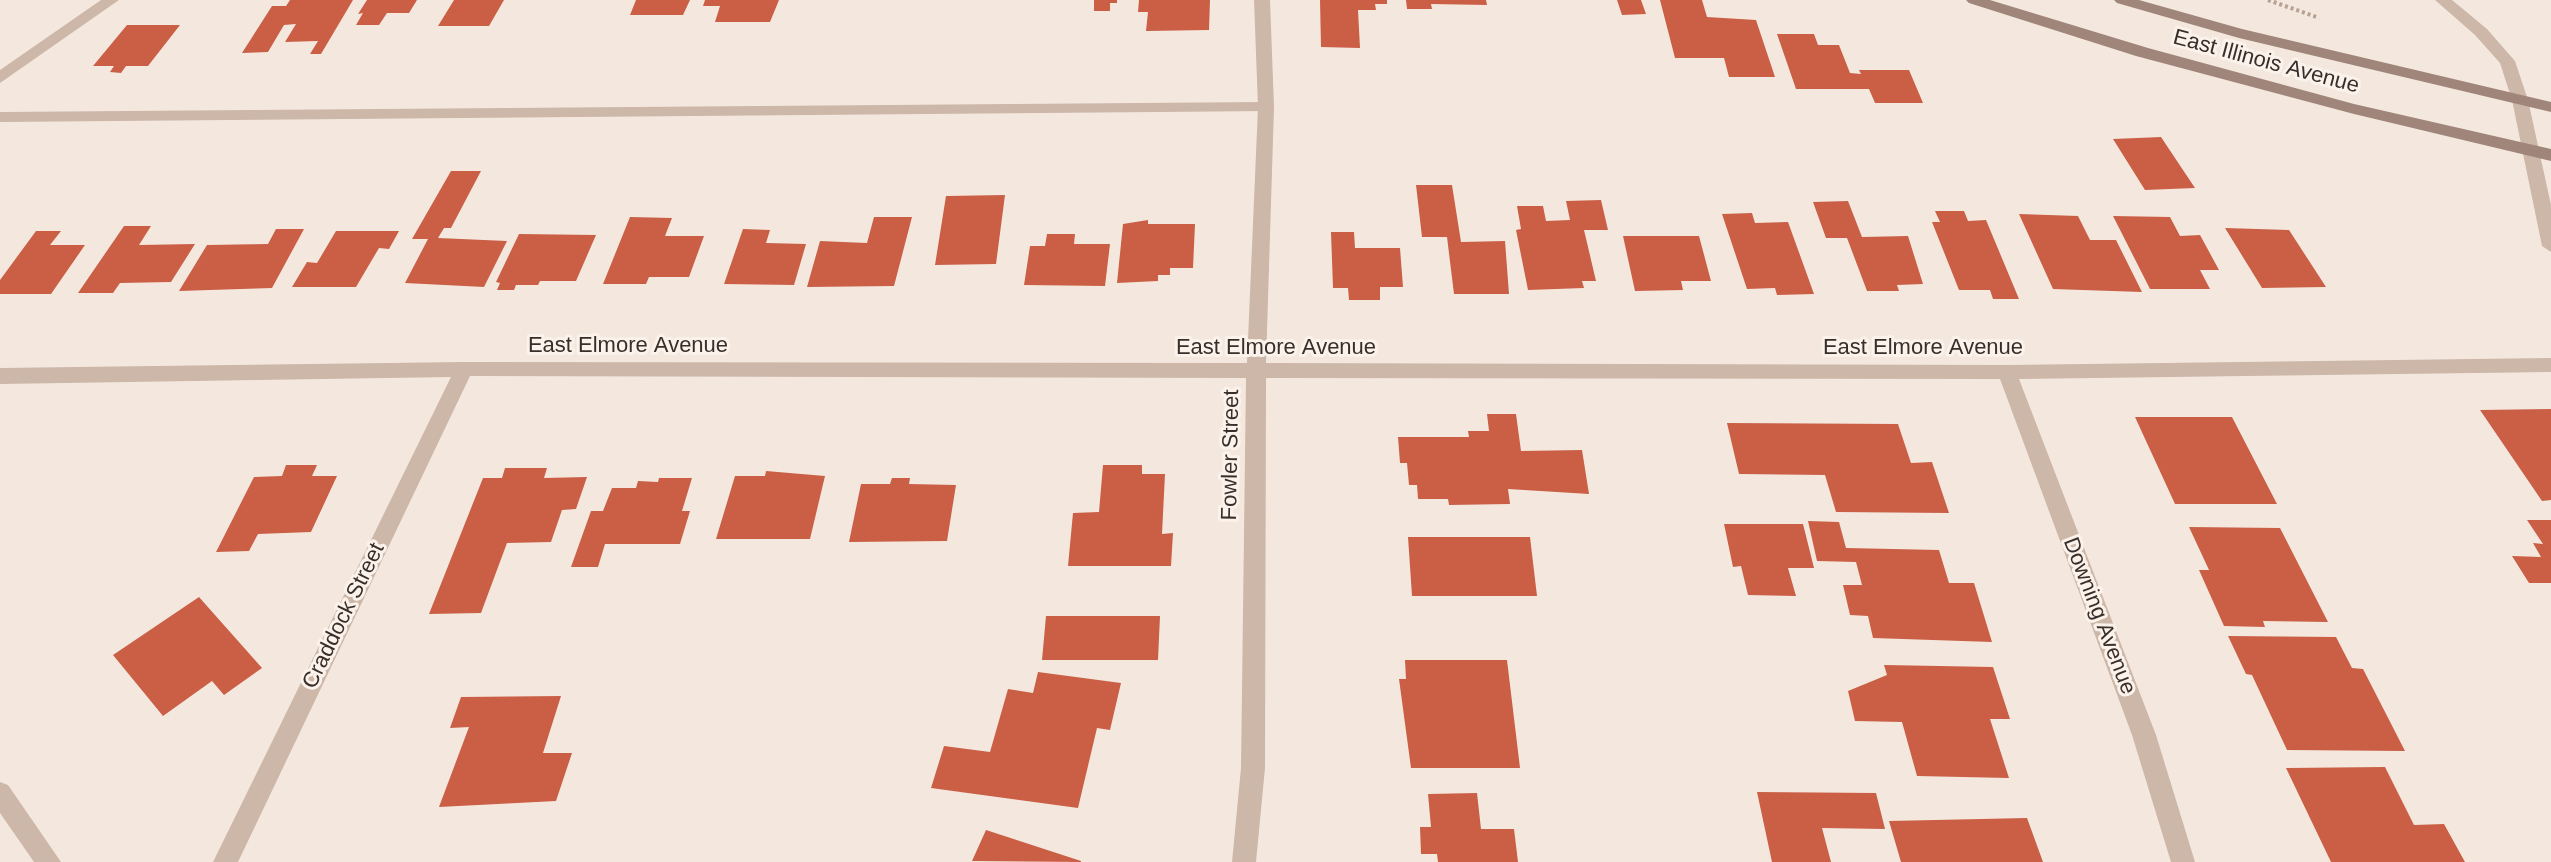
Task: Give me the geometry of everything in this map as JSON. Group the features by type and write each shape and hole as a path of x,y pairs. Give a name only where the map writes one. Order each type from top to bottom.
{"main road":[{"name":"East Illinois Avenue","path":"2122,0 2239,33 2551,107"},
{"name":"East Illinois Avenue","path":"1981,1 2172,60 2354,109 2551,155"}],"street":[{"path":"0,78 111,0"},
{"name":"Fowler Street","path":"1244,862 1253,768 1256,373 1266,107 1262,0"},
{"path":"2443,0 2481,32 2507,61 2520,100 2551,246"},
{"path":"0,117 1266,107"},
{"name":"East Elmore Avenue","path":"0,376 464,369 1256,373 2007,372 2551,365"},
{"name":"Craddock Street","path":"225,862 464,369"},
{"name":"Downing Avenue","path":"2007,372 2144,735 2183,862"},
{"path":"0,793 49,862"}],"building":[{"path":"290,0 353,0 321,54 310,54 318,41 285,42 296,24 284,25 268,52 242,53 272,6 286,6"},
{"path":"367,0 417,0 409,13 387,13 379,25 356,25 363,13 358,14"},
{"path":"454,0 504,0 489,26 438,26"},
{"path":"636,0 690,0 683,15 630,15"},
{"path":"705,0 779,0 770,22 715,22 720,6 703,6"},
{"path":"1094,0 1117,0 1117,3 1110,3 1110,11 1094,11"},
{"path":"1139,0 1210,0 1209,30 1146,31 1148,12 1138,12"},
{"path":"1320,0 1387,0 1387,4 1375,4 1376,10 1358,10 1360,48 1321,47"},
{"path":"1406,0 1486,0 1487,5 1431,4 1432,9 1407,9"},
{"path":"1617,0 1641,0 1646,14 1622,15"},
{"path":"1660,0 1702,0 1707,17 1756,20 1775,77 1729,77 1724,58 1675,58"},
{"path":"127,25 180,25 148,66 126,66 121,73 110,72 114,66 93,66"},
{"path":"1777,34 1814,34 1818,45 1839,45 1850,73 1861,74 1859,70 1909,70 1923,103 1875,103 1869,89 1796,89"},
{"path":"2161,137 2195,188 2145,190 2113,139"},
{"path":"451,171 481,171 451,228 444,228 438,238 507,241 484,287 405,283 428,239 412,239"},
{"path":"1416,185 1452,185 1461,242 1505,241 1509,294 1454,294 1447,237 1422,237"},
{"path":"1005,195 996,264 935,265 946,196"},
{"path":"1601,200 1608,230 1584,230 1596,281 1582,281 1584,288 1528,290 1516,230 1521,229 1517,206 1543,206 1546,221 1570,220 1566,201"},
{"path":"1848,201 1862,237 1908,236 1923,284 1897,285 1899,291 1867,291 1847,238 1826,238 1813,202"},
{"path":"1935,211 1964,211 1968,221 1986,220 2019,299 1993,299 1990,290 1959,290 1932,222 1940,222"},
{"path":"1752,213 1755,223 1788,222 1814,294 1777,295 1775,288 1747,289 1722,214"},
{"path":"2019,214 2078,216 2090,240 2116,240 2142,292 2053,289"},
{"path":"2113,216 2170,217 2180,236 2200,235 2219,270 2200,270 2210,289 2150,289"},
{"path":"630,217 672,218 665,236 704,236 689,277 649,277 646,284 603,284"},
{"path":"874,217 912,217 894,286 807,287 820,241 867,243"},
{"path":"1148,220 1148,224 1195,224 1193,268 1170,268 1170,275 1158,275 1158,281 1117,283 1123,224"},
{"path":"124,226 151,226 139,245 195,244 171,282 120,283 113,293 78,293"},
{"path":"2225,228 2289,230 2326,287 2262,288"},
{"path":"276,229 304,229 272,288 179,291 207,245 268,244"},
{"path":"743,229 770,230 766,243 806,244 794,285 724,284"},
{"path":"36,231 61,231 50,245 85,245 51,294 0,294 0,280"},
{"path":"336,231 399,231 389,249 379,248 356,287 292,287 307,262 317,263"},
{"path":"1331,232 1354,232 1355,248 1400,248 1403,287 1380,287 1380,300 1349,300 1348,288 1333,288"},
{"path":"519,234 596,235 576,281 540,281 538,285 516,285 514,290 497,290 500,283 496,282"},
{"path":"1047,234 1075,234 1074,244 1110,244 1105,286 1024,285 1030,246 1045,246"},
{"path":"1623,236 1699,236 1711,281 1681,281 1683,290 1635,291"},
{"path":"2551,409 2551,500 2542,501 2480,410"},
{"path":"1487,414 1516,414 1521,451 1582,450 1589,494 1508,489 1510,504 1449,505 1448,499 1418,499 1417,485 1409,485 1407,463 1400,463 1398,437 1469,437 1468,431 1489,431"},
{"path":"2135,417 2232,417 2277,504 2175,504"},
{"path":"1727,423 1898,424 1911,463 1932,462 1949,513 1836,512 1825,475 1739,474"},
{"path":"286,465 317,465 312,476 337,476 311,532 258,534 249,551 216,552 254,477 282,476"},
{"path":"1103,465 1142,465 1142,474 1165,474 1162,534 1173,533 1171,566 1068,566 1073,513 1099,512"},
{"path":"505,468 547,468 544,478 587,477 576,509 562,510 551,542 507,543 481,613 429,614 483,478 502,478"},
{"path":"766,471 825,476 810,539 716,539 735,476 765,476"},
{"path":"659,478 692,478 682,511 690,511 680,544 605,544 598,567 571,567 591,511 603,511 612,488 636,488 638,481 658,482"},
{"path":"892,478 910,478 909,484 956,485 947,541 849,542 861,484 890,484"},
{"path":"2527,520 2551,520 2551,583 2529,583 2512,556 2541,557 2533,543 2543,544"},
{"path":"1808,521 1839,522 1846,548 1939,550 1949,583 1974,583 1992,642 1873,638 1868,616 1850,615 1843,585 1862,585 1856,562 1817,561"},
{"path":"1724,524 1803,524 1814,568 1788,568 1796,596 1748,595 1741,566 1733,567"},
{"path":"2189,527 2280,528 2328,622 2263,621 2265,627 2224,626 2199,570 2209,570"},
{"path":"1408,537 1530,537 1537,596 1412,596"},
{"path":"199,597 262,668 224,695 212,681 163,716 113,655"},
{"path":"1046,616 1160,616 1158,660 1042,660"},
{"path":"2228,636 2336,637 2352,668 2363,669 2405,751 2287,750 2252,675 2246,674"},
{"path":"1405,660 1507,660 1520,768 1411,768 1399,679 1406,679"},
{"path":"1884,665 1993,667 2010,719 1990,719 2009,778 1917,776 1902,722 1855,721 1848,691 1887,675"},
{"path":"1038,672 1121,683 1110,730 1097,728 1078,808 931,788 944,746 990,752 1008,689 1033,693"},
{"path":"561,696 543,753 572,753 556,801 439,807 469,727 450,728 461,697"},
{"path":"2385,767 2414,825 2444,824 2465,862 2331,862 2286,768"},
{"path":"1757,792 1876,793 1885,829 1822,828 1831,862 1772,862"},
{"path":"1477,793 1481,829 1514,829 1518,862 1438,862 1437,854 1421,854 1420,827 1431,827 1428,794"},
{"path":"2027,818 2043,862 1901,862 1889,821"},
{"path":"986,830 1081,861 1081,862 972,861"}]}
